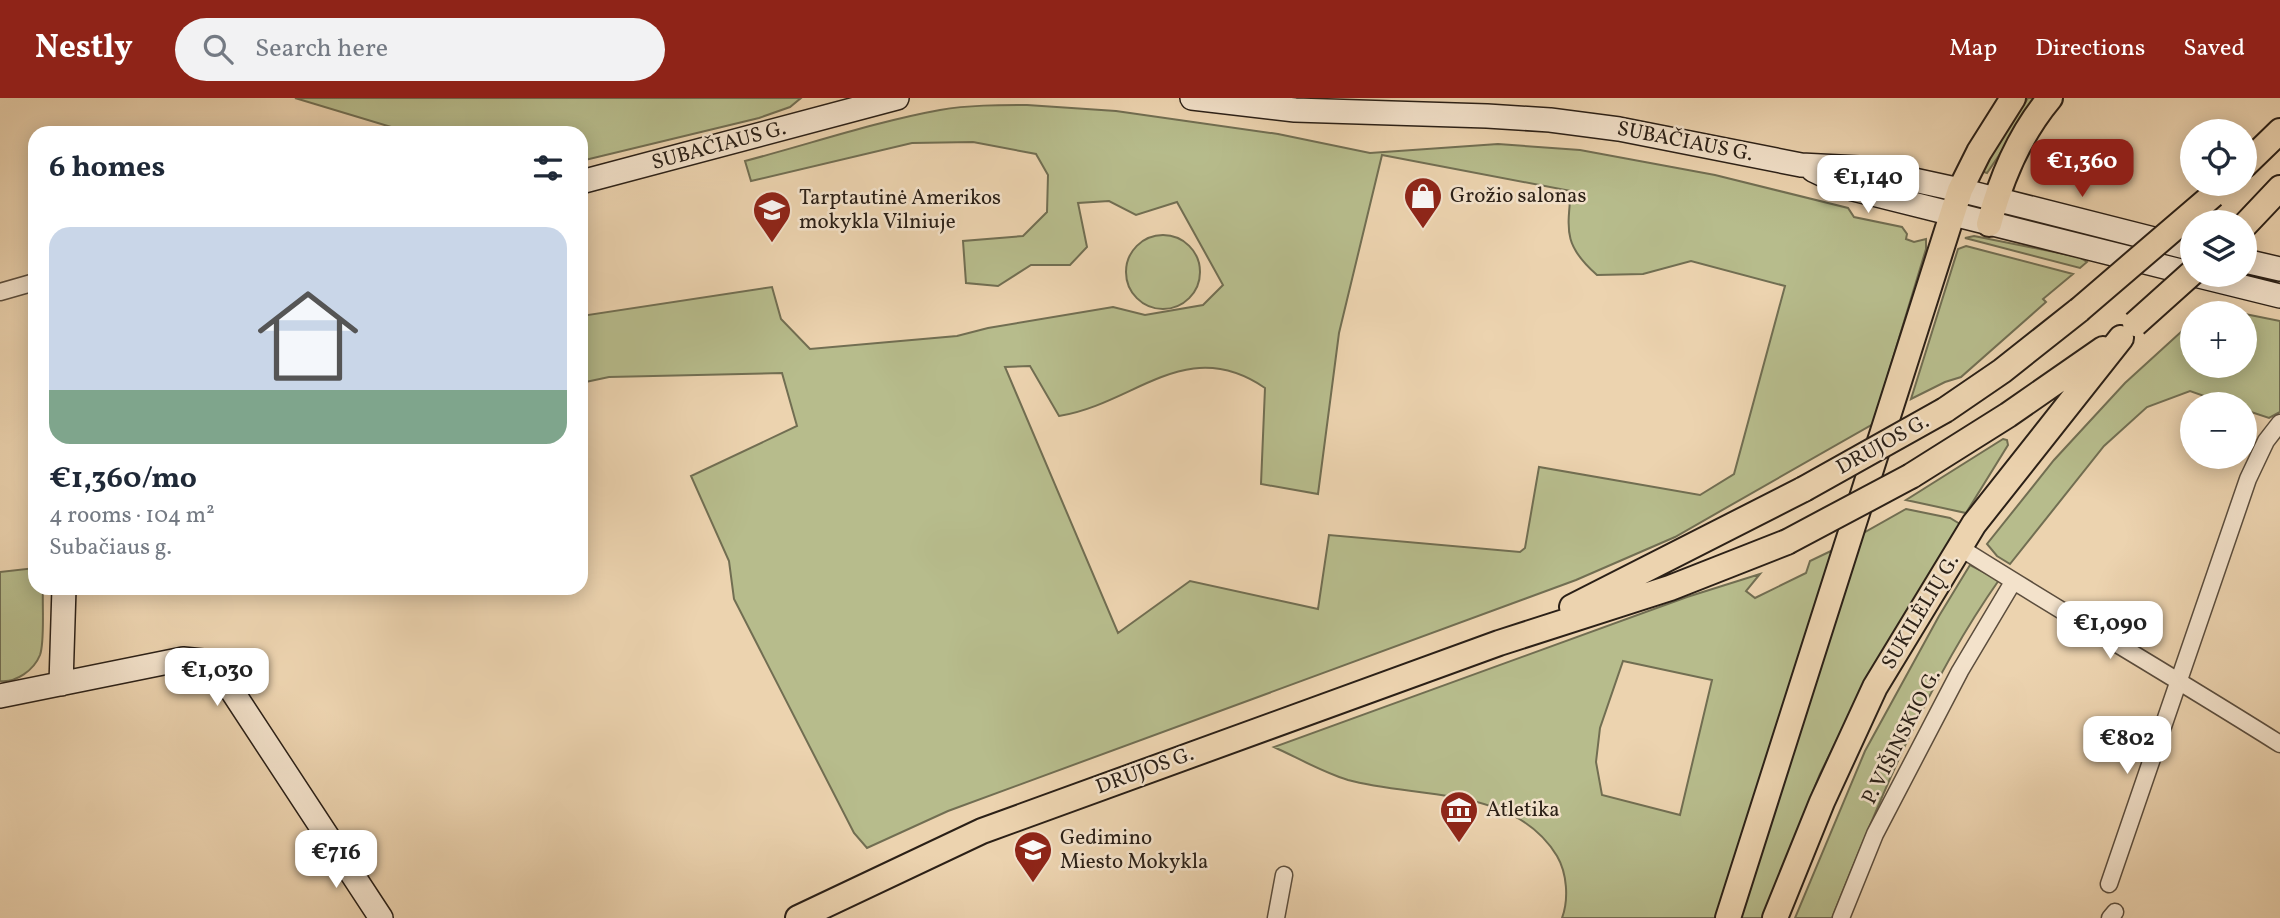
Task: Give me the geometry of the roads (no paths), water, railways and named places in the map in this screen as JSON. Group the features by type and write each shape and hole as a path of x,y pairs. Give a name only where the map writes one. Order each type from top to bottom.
{"main road":[{"name":"SUBAČIAUS G.","path":"588,180 703,151 838,105 897,98"},
{"name":"SUBAČIAUS G.","path":"1192,98 1295,110 1550,120 1619,129 1801,165 1859,168 1960,190 2180,246"},
{"path":"1728,918 1960,190 1984,142 2013,98"},
{"path":"1989,224 1995,200 2019,144 2050,98"},
{"path":"2257,154 2274,138 2280,114"},
{"name":"SUBAČIAUS G.","path":"1801,165 1853,189 2180,271"},
{"path":"2257,212 2280,188"},
{"name":"DRUJOS G.","path":"1499,643 1804,489 1945,410 2001,371 2079,310 2212,196"},
{"path":"2257,264 2280,270"},
{"name":"DRUJOS G.","path":"798,918 982,831 1499,643 1670,588 1787,542 1911,476 2008,415 2128,331 2180,286"},
{"name":"SUBAČIAUS G.","path":"2245,287 2280,296"},
{"name":"SUKILĖLIŲ G.","path":"1776,918 1822,802 1875,687 1959,547 2002,488 2128,331"},
{"path":"61,684 64,595"},
{"path":"0,696 183,659 214,662 381,918"}],"street":[{"path":"0,292 28,284"},
{"path":"2109,884 2248,480 2266,441 2280,423"},
{"path":"1959,547 2013,582 2180,680 2280,744"},
{"name":"P. VIŠINSKIO G.","path":"1841,918 1875,834 1960,671 2013,582"},
{"path":"1276,918 1284,874"}],"place":[{"name":"Grožio salonas","path":"1423,230"},
{"name":"Tarptautinė Amerikos mokykla Vilniuje","path":"772,244"},
{"name":"Atletika","path":"1459,844"},
{"name":"Gedimino Miesto Mokykla","path":"1033,884"}]}
